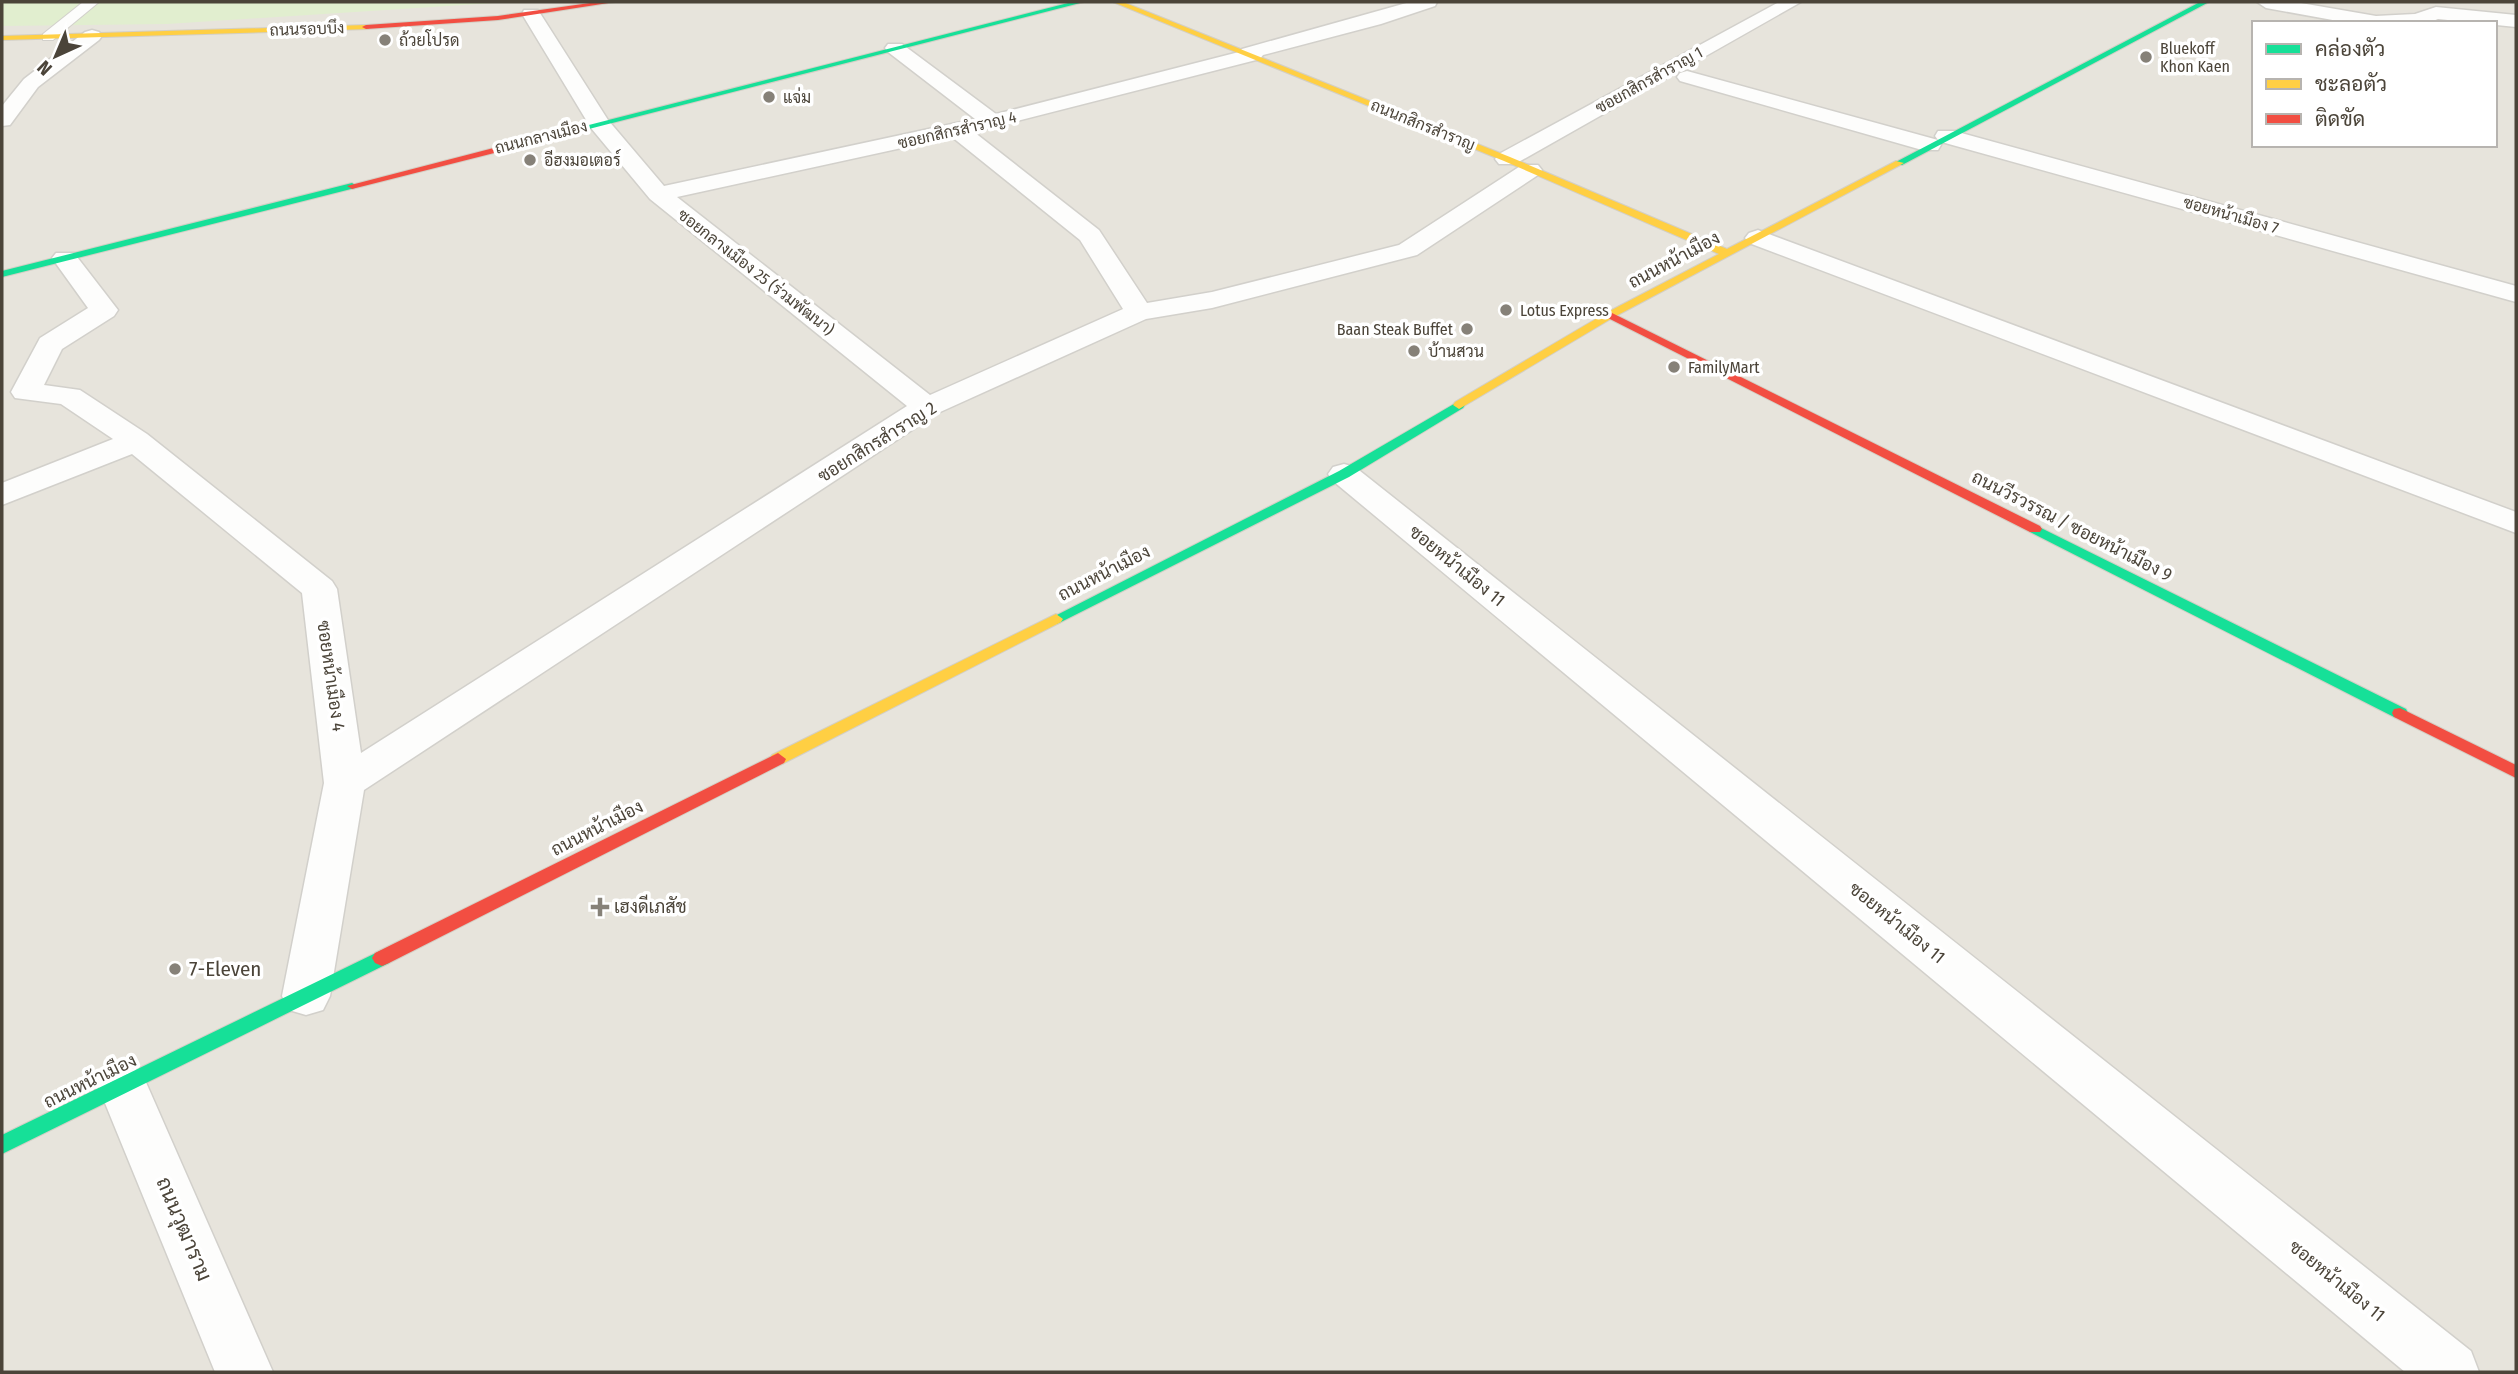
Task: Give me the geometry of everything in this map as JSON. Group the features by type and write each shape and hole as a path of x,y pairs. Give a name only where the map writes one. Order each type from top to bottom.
{"street":[{"name":"ถนนรอบบึง","path":"2,38 349,28 531,14 611,2"},
{"name":"ถนนกลางเมือง","path":"2,274 1080,2"},
{"name":"ถนนกสิกรสำราญ","path":"1117,2 1251,54 1726,253"},
{"name":"ซอยกสิกรสำราญ 4","path":"658,194 778,171 993,122 1374,20 1427,2"},
{"name":"ซอยกสิกรสำราญ 1","path":"1519,165 1791,2"},
{"name":"ถนนหน้าเมือง","path":"2,1145 306,996 1344,474 1610,315 1938,140 2205,2"},
{"path":"2266,2 2370,21"},
{"path":"2397,21 2418,20 2436,13 2516,21"},
{"name":"ซอยกลางเมือง 25 (ร่วมพัฒนา)","path":"531,14 598,123 658,194 927,407"},
{"path":"2,120 31,83 92,36"},
{"path":"895,48 993,122"},
{"name":"ซอยหน้าเมือง 7","path":"1687,77 1938,140 2516,294"},
{"path":"957,130 1090,235 1139,312"},
{"name":"ซอยกสิกรสำราญ 2","path":"345,783 927,407 1139,312 1212,300 1408,250 1519,165"},
{"path":"1758,238 2516,523"},
{"name":"ซอยหน้าเมือง 4","path":"65,258 104,310 50,344 26,393 68,396 136,441 319,589 345,783 306,996"},
{"name":"ถนนวีรวรรณ / ซอยหน้าเมือง 9","path":"1610,315 2516,772"},
{"path":"2,495 136,441"},
{"name":"ซอยหน้าเมือง 11","path":"1344,474 2450,1372"},
{"name":"ถนนวุฒาราม","path":"123,1086 244,1372"}],"lane":[{"path":"48,37 92,2"}],"shaded area":[{"path":"2,2 2516,2 2516,1372 2,1372"}],"green space":[{"path":"2,2 511,2 167,24 2,26"}],"traffic: fast":[{"path":"582,128 1080,2"},
{"path":"1899,163 2205,2"},
{"path":"2,274 352,186"},
{"path":"1056,619 1344,474 1459,405"},
{"path":"2035,529 2400,713"},
{"path":"2,1145 382,958"}],"traffic: slow":[{"path":"1117,2 1507,159 1726,253"},
{"path":"2,38 366,27"},
{"path":"1459,405 1610,315 1899,163"},
{"path":"778,759 1056,619"}],"traffic: jam":[{"path":"366,27 498,18 611,2"},
{"path":"352,186 582,128"},
{"path":"1610,315 2035,529"},
{"path":"2400,713 2516,772"},
{"path":"382,958 778,759"}],"place":[{"name":"ถ้วยโปรด","path":"385,40"},
{"name":"Bluekoff Khon Kaen","path":"2146,57"},
{"name":"แจ่ม","path":"769,97"},
{"name":"อีฮงมอเตอร์","path":"530,160"},
{"name":"Lotus Express","path":"1506,310"},
{"name":"Baan Steak Buffet","path":"1467,329"},
{"name":"บ้านสวน","path":"1414,351"},
{"name":"FamilyMart","path":"1674,367"},
{"name":"เฮงดีเภสัช","path":"600,907"},
{"name":"7-Eleven","path":"175,969"}]}
